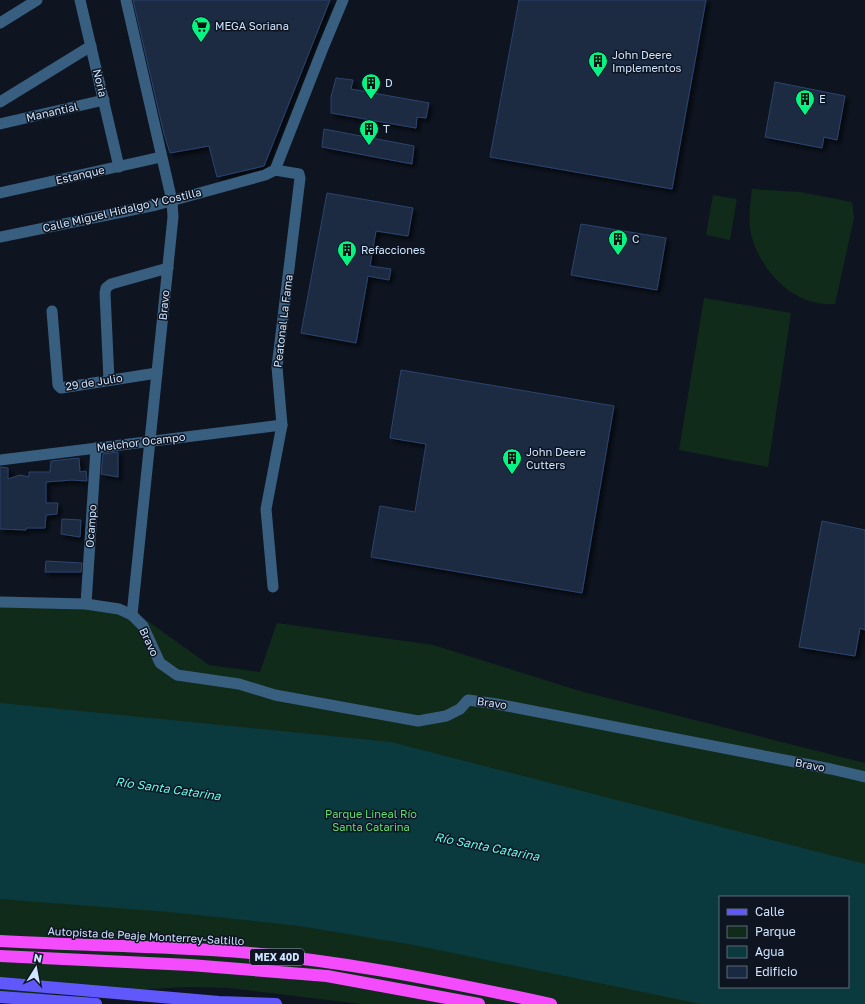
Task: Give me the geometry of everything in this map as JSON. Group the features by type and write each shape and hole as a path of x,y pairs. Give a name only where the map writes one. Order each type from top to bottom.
{"highway":[{"name":"Autopista de Peaje Monterrey-Saltillo","path":"0,941 211,950 328,962 413,975 551,1004"},
{"name":"MEX 40D","path":"0,956 190,965 327,976 479,1004"}],"main road":[{"path":"0,983 220,1002 276,1004"},
{"path":"0,997 96,1004"}],"street":[{"path":"0,23 37,0"},
{"name":"Noria","path":"80,0 119,167"},
{"name":"Bravo","path":"126,0 172,201 173,217 132,615"},
{"path":"275,170 322,48 344,0"},
{"path":"0,102 91,46"},
{"name":"Manantial","path":"0,124 104,100"},
{"name":"Estanque","path":"0,193 161,157"},
{"name":"Calle Miguel Hidalgo Y Costilla","path":"0,237 172,201 265,175 275,170"},
{"name":"Peatonal La Fama","path":"273,587 266,510 282,424 277,367 300,178 299,174 275,170"},
{"path":"109,380 106,288 111,284 168,268"},
{"name":"29 de Julio","path":"52,311 59,386 62,388 157,373"},
{"name":"Melchor Ocampo","path":"0,460 282,424"},
{"name":"Ocampo","path":"86,604 96,448"},
{"name":"Bravo","path":"0,602 86,604 107,606 132,615 143,626 160,663 177,675 239,684 275,695 418,721 446,716 460,709 468,700 497,704 831,769 865,777"}],"green space":[{"path":"752,189 800,192 852,202 854,218 835,304 821,304 796,295 784,287 766,266 758,254 751,235 750,215"},
{"path":"713,195 737,199 730,240 706,235"},
{"path":"704,298 791,313 768,467 679,450"},
{"name":"Parque Lineal Río Santa Catarina","path":"57,605 135,612 209,665 260,672 277,623 433,645 580,691 865,763 865,1004 361,1004 229,988 188,987 0,997 0,607"}],"water":[{"name":"Río Santa Catarina","path":"0,703 391,742 865,864 865,1004 701,1004 414,945 299,926 170,912 0,899"}],"building":[{"path":"133,0 330,0 264,166 217,177 209,146 170,153 164,134"},
{"name":"John Deere Implementos","path":"519,0 706,0 672,189 490,157"},
{"name":"D","path":"336,78 353,80 351,89 429,103 426,118 417,117 416,128 331,113 331,97"},
{"name":"E","path":"775,82 845,96 837,140 824,137 822,148 765,137"},
{"name":"T","path":"324,129 414,146 412,164 322,147"},
{"name":"Refacciones","path":"327,193 413,208 408,236 376,231 370,266 391,269 389,280 368,276 356,343 301,333"},
{"name":"C","path":"581,224 666,238 657,290 571,275"},
{"name":"John Deere Cutters","path":"401,370 614,406 582,593 371,557 380,506 415,512 426,444 390,438"},
{"path":"118,452 118,477 101,474 103,454"},
{"path":"79,458 80,472 86,471 87,481 72,480 46,482 46,503 58,503 57,514 46,515 45,528 26,528 26,530 0,529 0,467 8,468 8,479 20,475 29,477 29,472 50,472 51,461"},
{"path":"62,519 81,520 80,537 61,534"},
{"path":"822,521 865,530 865,630 860,628 855,656 799,647"},
{"path":"46,561 82,563 81,572 45,572"}],"place":[{"name":"MEGA Soriana","path":"201,43"},
{"name":"John Deere Implementos","path":"598,78"},
{"name":"D","path":"371,100"},
{"name":"E","path":"805,116"},
{"name":"T","path":"369,146"},
{"name":"C","path":"618,256"},
{"name":"Refacciones","path":"347,267"},
{"name":"John Deere Cutters","path":"512,475"}]}
